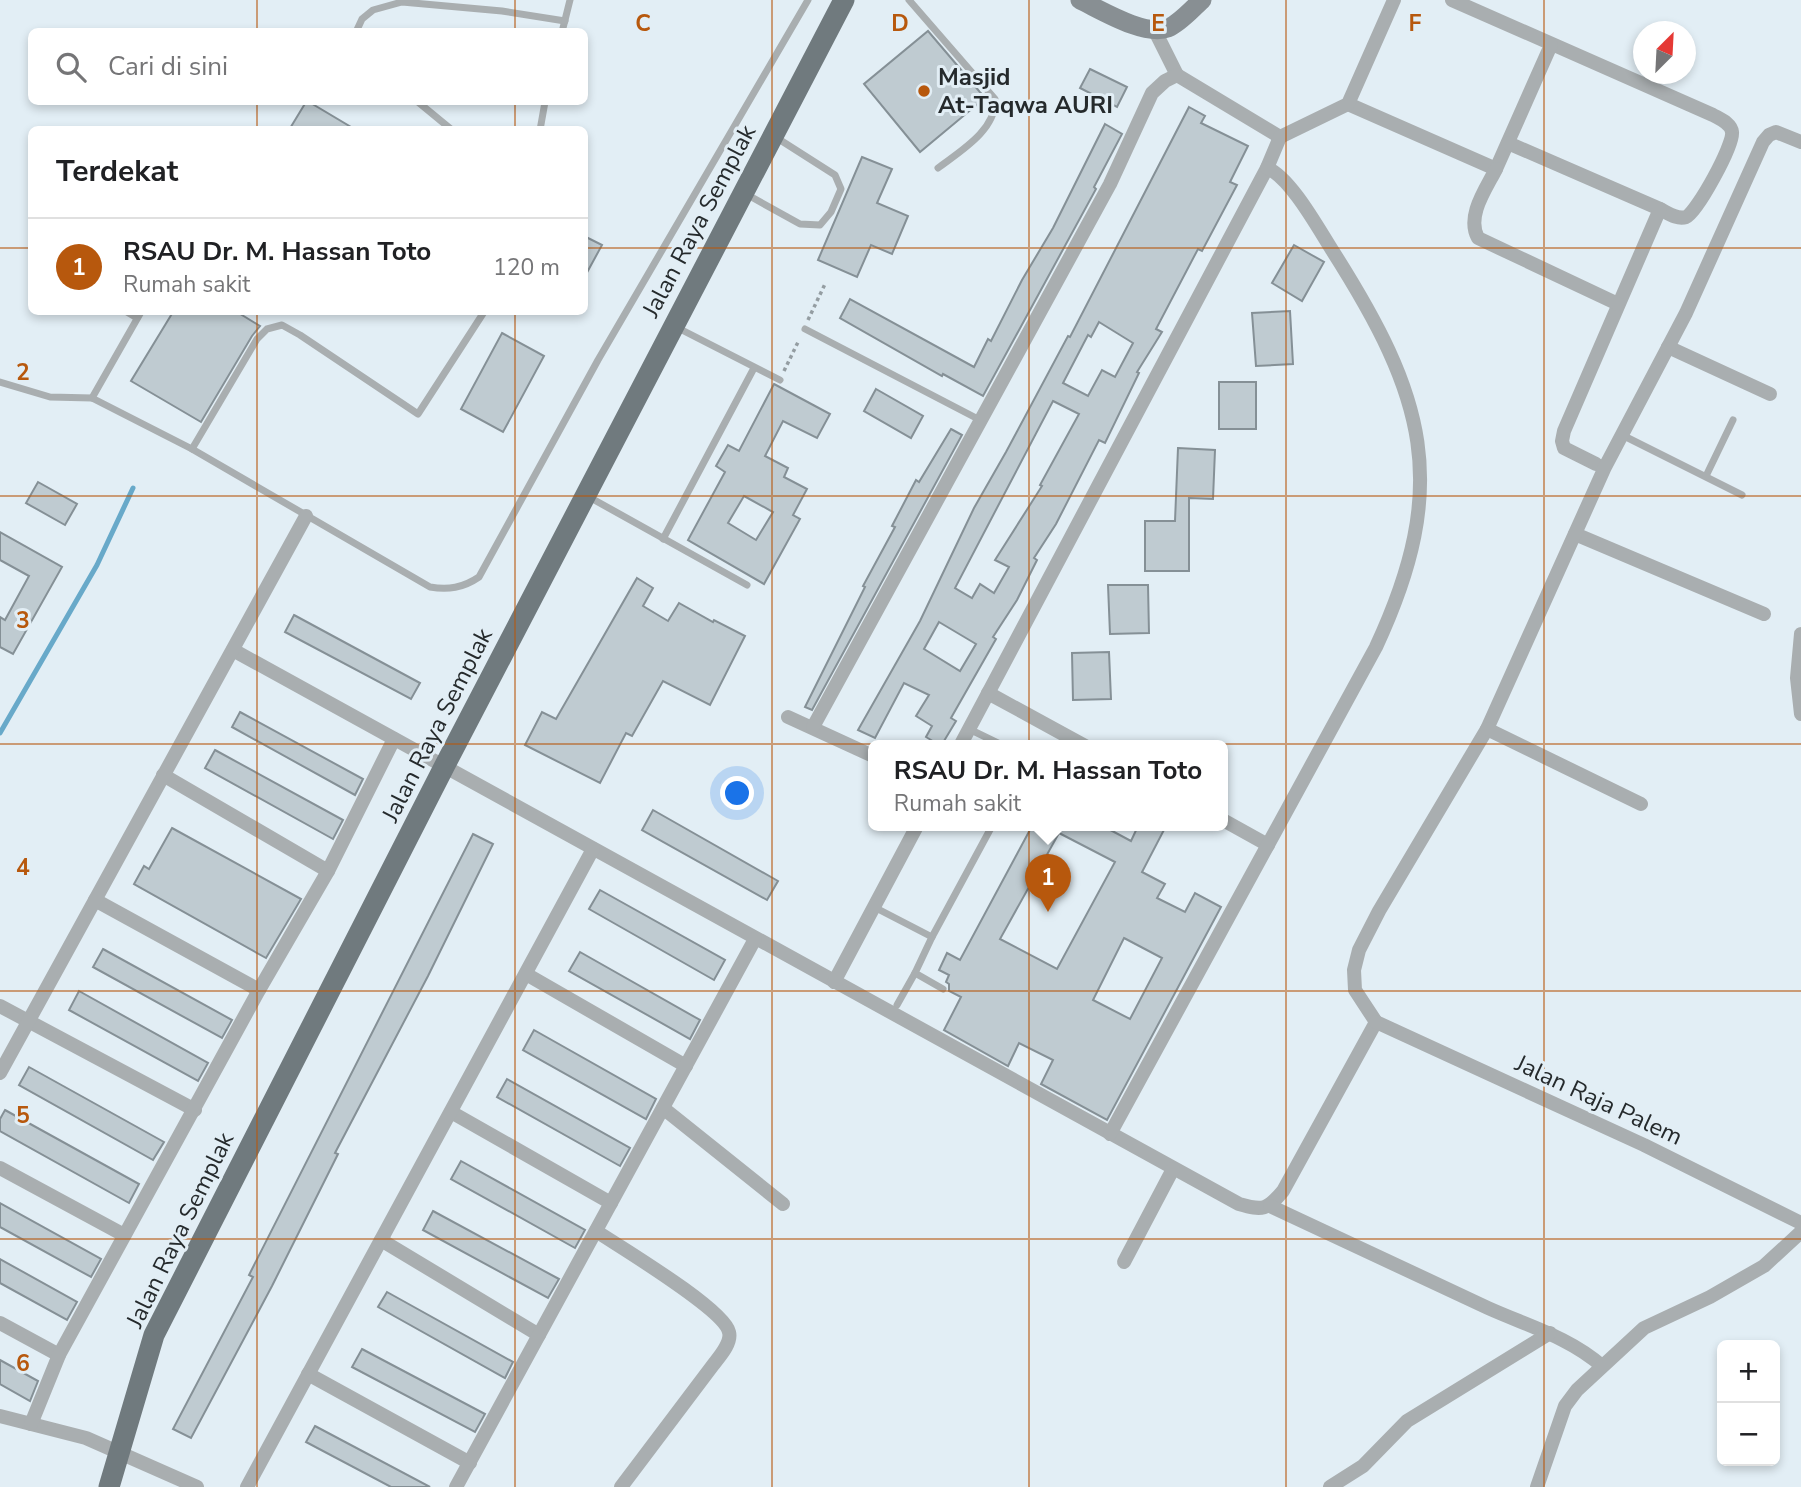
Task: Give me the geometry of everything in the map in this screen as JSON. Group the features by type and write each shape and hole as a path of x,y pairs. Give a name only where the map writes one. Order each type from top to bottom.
{"main road":[{"name":"Jalan Raya Semplak","path":"109,1487 155,1335 445,765 844,0"}],"street":[{"path":"1080,0 1137,26 1155,31 1170,28 1202,0"},
{"path":"963,740 1267,168 1280,137 1348,104 1394,0"},
{"path":"1452,0 1713,115 1733,130 1732,144 1696,207 1687,216 1678,218 1508,143"},
{"path":"1155,31 1177,75 1280,137"},
{"path":"1551,45 1473,221 1478,238 1618,304"},
{"path":"813,727 1110,184 1152,93 1165,81 1177,75"},
{"path":"1348,104 1496,169"},
{"path":"1270,1206 1283,1191 1376,1022 1355,990 1355,959 1379,911 1487,729 1621,435 1668,347 1763,142 1776,132 1801,142"},
{"path":"1110,1134 1376,647 1391,615 1412,552 1418,520 1421,481 1413,412 1390,351 1365,303 1311,218 1280,174 1267,168"},
{"path":"1596,464 1564,448 1564,431 1660,209"},
{"path":"1668,347 1770,394"},
{"path":"0,1073 306,516"},
{"path":"1575,534 1764,614"},
{"path":"1801,634 1797,678 1801,714"},
{"path":"233,650 1239,1204 1253,1208 1270,1206 1508,1317 1550,1333 1584,1350 1602,1366"},
{"path":"988,693 1074,740"},
{"path":"788,717 868,754"},
{"path":"1487,729 1641,804"},
{"path":"31,1424 59,1355 259,990 328,870 394,739"},
{"path":"163,775 328,870"},
{"path":"1228,823 1268,845"},
{"path":"835,982 914,831"},
{"path":"247,1487 593,849"},
{"path":"95,900 259,990"},
{"path":"457,1487 755,939"},
{"path":"526,974 685,1066"},
{"path":"0,1006 195,1110"},
{"name":"Jalan Raja Palem","path":"1376,1022 1665,1156 1801,1223"},
{"path":"663,1108 783,1204"},
{"path":"451,1112 611,1203"},
{"path":"0,1168 124,1235"},
{"path":"1124,1262 1173,1169"},
{"path":"596,1231 706,1305 726,1323 730,1334 727,1345 621,1487"},
{"path":"1536,1487 1565,1406 1577,1390 1644,1328 1710,1297 1764,1266 1801,1232"},
{"path":"381,1240 539,1335"},
{"path":"0,1323 59,1355"},
{"path":"1330,1487 1363,1466 1407,1421 1550,1333"},
{"path":"309,1374 470,1463"},
{"path":"0,1416 86,1438 197,1487"}],"lane":[{"path":"563,28 570,0"},
{"path":"0,382 50,397 92,398 192,449 429,587 448,590 470,583 479,577 598,360 808,0"},
{"path":"909,0 995,99 993,116 982,131 969,145 938,168"},
{"path":"358,28 362,19 373,10 402,2 502,11 565,21"},
{"path":"422,105 447,126"},
{"path":"541,126 544,105"},
{"path":"743,192 800,224 820,225 831,212 841,189 835,175 773,136"},
{"path":"92,398 139,315"},
{"path":"192,449 257,339 267,329 282,326 300,335 418,414 482,315"},
{"path":"674,326 780,380"},
{"path":"804,329 980,420"},
{"path":"663,539 754,368"},
{"path":"1706,476 1733,420"},
{"path":"1621,435 1742,495"},
{"path":"585,495 747,585"},
{"path":"969,729 992,740"},
{"path":"897,1006 989,831"},
{"path":"874,907 932,937"},
{"path":"915,973 943,989"}],"building":[{"name":"Masjid At-Taqwa AURI","path":"928,31 985,98 920,152 864,84"},
{"path":"1090,69 1127,87 1117,107 1080,88"},
{"path":"304,105 314,105 349,126 291,126"},
{"path":"1189,107 1205,116 1201,123 1248,146 1230,182 1237,185 1202,251 1198,249 1156,329 1162,332 1137,372 1139,373 1105,443 1099,440 1056,524 1034,558 1037,560 1017,600 993,637 996,639 951,718 956,721 945,740 931,740 926,737 932,726 916,716 929,695 904,683 875,738 858,730 920,621 974,508 1068,336 1070,337","holes":["1099,322 1133,343 1115,377 1102,370 1088,396 1063,383 1088,335 1091,337","1053,401 1079,414 1040,485 1042,486 995,560 1009,567 994,593 980,584 972,598 955,588","939,622 976,644 960,671 924,649"]},
{"path":"1105,124 1122,134 1094,187 1096,189 983,396 840,318 850,299 974,367 1053,228"},
{"path":"862,157 892,169 877,203 908,216 892,254 871,245 857,277 818,260"},
{"path":"588,238 602,245 588,271"},
{"path":"1294,245 1324,262 1302,301 1272,283"},
{"path":"1290,311 1293,364 1256,366 1252,313"},
{"path":"171,315 242,315 260,326 201,422 131,381"},
{"path":"502,333 544,356 503,432 461,409"},
{"path":"1219,382 1256,382 1256,429 1219,429"},
{"path":"774,384 830,414 817,438 783,421 765,456 788,468 784,477 807,489 793,515 800,519 764,584 688,540 725,472 716,466 728,445 739,451","holes":["744,496 773,512 756,540 728,523"]},
{"path":"876,389 923,416 911,438 864,411"},
{"path":"951,429 962,435 812,710 805,707 916,480 919,482"},
{"path":"1178,448 1215,450 1213,499 1189,498 1189,571 1145,571 1145,521 1175,521"},
{"path":"38,482 77,504 65,525 26,503"},
{"path":"0,532 62,567 13,654 0,647 0,617 5,620 29,576 0,560"},
{"path":"637,578 653,588 643,606 668,621 679,603 745,636 710,705 663,681 632,736 626,733 600,783 525,745 542,712 556,719"},
{"path":"1108,585 1148,585 1149,633 1110,634"},
{"path":"294,615 420,683 411,699 285,632"},
{"path":"1109,652 1111,699 1073,700 1072,653"},
{"path":"240,712 363,779 355,795 232,727"},
{"path":"215,750 343,820 333,839 205,768"},
{"path":"653,810 778,881 767,900 642,830"},
{"path":"172,828 301,899 266,958 134,884 144,866 149,869"},
{"path":"1029,831 1112,831 1131,841 1136,831 1163,831 1142,872 1165,884 1157,898 1185,912 1195,893 1221,907 1107,1120 1041,1084 1053,1060 1019,1043 1008,1066 944,1030 961,997 949,991 949,984 946,982 949,975 939,970 947,953 960,960","holes":["1059,833 1115,862 1057,969 1000,939","1124,938 1162,958 1130,1019 1093,1000"]},
{"path":"473,834 493,844 428,976 335,1153 338,1154 272,1286 191,1438 173,1429 253,1277 249,1275"},
{"path":"600,890 725,960 714,980 589,909"},
{"path":"103,949 232,1020 222,1038 93,967"},
{"path":"580,952 700,1020 690,1039 569,971"},
{"path":"79,991 208,1063 198,1081 69,1010"},
{"path":"534,1030 656,1099 646,1119 523,1050"},
{"path":"29,1067 164,1142 153,1160 19,1085"},
{"path":"507,1079 630,1148 620,1166 497,1097"},
{"path":"5,1110 139,1184 129,1203 0,1131 0,1119"},
{"path":"461,1161 585,1230 575,1248 451,1179"},
{"path":"0,1203 101,1259 91,1277 0,1227"},
{"path":"433,1211 559,1279 548,1298 423,1230"},
{"path":"0,1259 77,1302 67,1320 0,1283"},
{"path":"387,1292 513,1362 505,1378 378,1307"},
{"path":"362,1349 485,1414 475,1432 352,1367"},
{"path":"0,1360 38,1381 30,1401 0,1384"},
{"path":"315,1426 430,1487 391,1487 306,1442"}],"waterway":[{"path":"0,733 97,565 133,488"}],"place":[{"name":"Masjid At-Taqwa AURI","path":"924,91"},
{"name":"RSAU Dr. M. Hassan Toto","path":"1048,912"}]}
